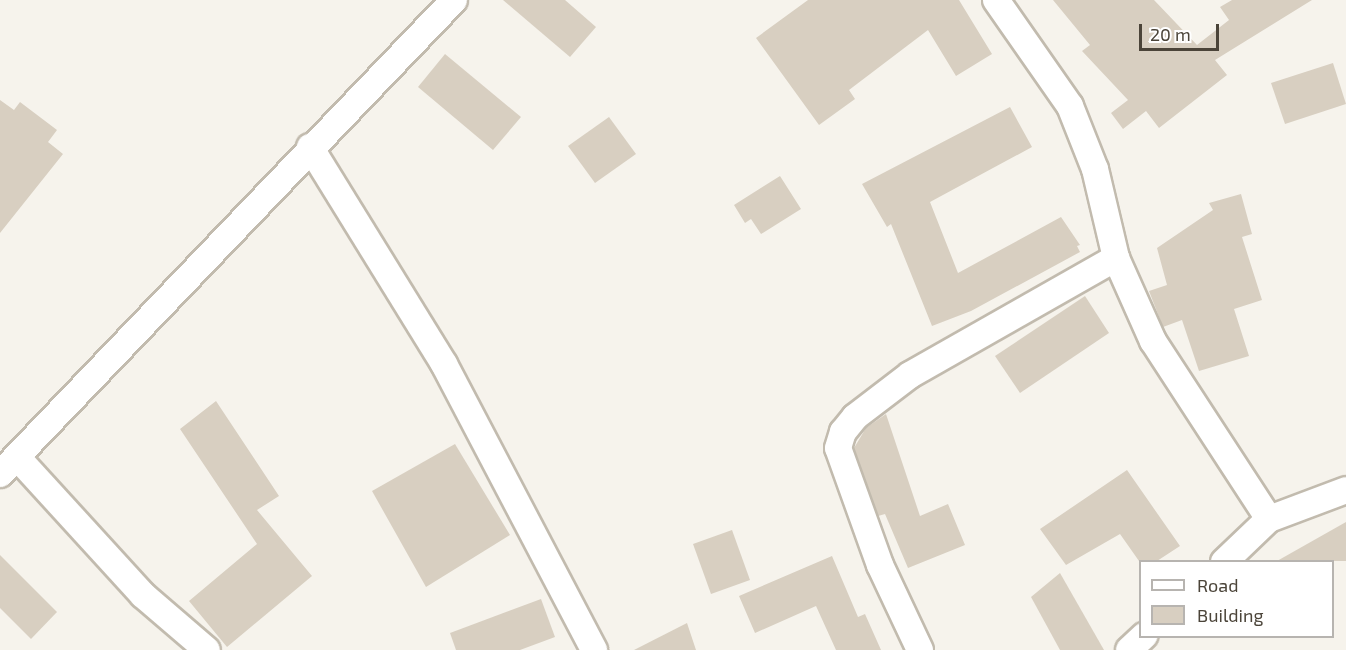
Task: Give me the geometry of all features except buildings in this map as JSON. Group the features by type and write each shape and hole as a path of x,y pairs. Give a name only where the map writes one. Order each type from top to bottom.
{"street":[{"path":"207,650 143,595 8,466 310,147 454,0"},
{"path":"996,0 1070,106 1095,169 1116,258 1153,341 1269,519"},
{"path":"310,147 444,364 594,650"},
{"path":"920,650 880,565 837,448 843,432 855,417 910,375 1116,258"},
{"path":"1225,560 1269,519 1346,490"},
{"path":"1129,650 1142,638"}]}
